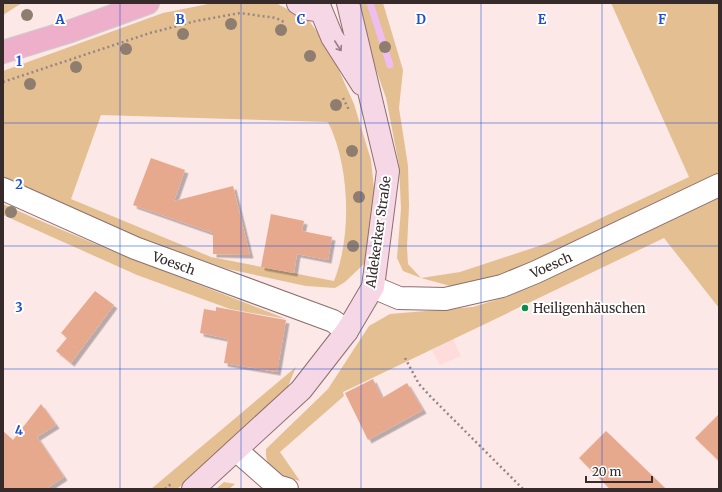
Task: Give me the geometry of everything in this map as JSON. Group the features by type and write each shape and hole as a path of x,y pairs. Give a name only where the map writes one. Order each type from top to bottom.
{"main road":[{"path":"3,52 71,31 148,3"}],"street":[{"path":"298,3 308,9 319,7 332,37 372,99"},
{"name":"Aldekerker Straße","path":"193,489 301,390 347,331 373,287 388,171 348,3"},
{"name":"Voesch","path":"373,287 399,298 445,299 502,286 536,272 719,186"},
{"name":"Voesch","path":"3,189 135,248 333,321 347,331"},
{"path":"236,450 277,486 287,489"}],"path":[{"path":"3,82 150,33 196,21 240,13 276,18 289,25"},
{"path":"342,95 350,116"},
{"path":"405,358 420,384 431,397 523,489"}],"shaded area":[{"path":"3,3 22,3 3,15"},
{"path":"213,3 276,3 309,21 328,46 354,104 371,160 376,208 366,262 345,282 335,288 306,286 228,269 133,237 3,177 3,71 163,13","holes":["101,115 328,122 341,159 346,201 344,243 340,263 334,281 211,257 71,199"]},
{"path":"353,3 383,3 403,70 399,108 408,166 408,264 421,278 403,271 397,258 401,209 399,165 386,98"},
{"path":"611,3 719,3 719,175 502,275 454,287 421,278 460,272 548,243 689,177"},
{"path":"719,195 719,308 664,238 343,392 344,396 280,452 300,481 280,475 271,469 266,457 266,449 328,389 369,326 390,314 473,307 509,296"},
{"path":"3,204 109,249 286,319 230,309 137,275 3,215"},
{"path":"453,339 461,356 440,365 432,350"},
{"path":"296,367 281,403 177,489 151,489"},
{"path":"224,482 235,484 229,489 216,489"}],"building":[{"path":"151,158 185,170 174,201 233,186 250,255 213,254 213,233 133,205"},
{"path":"271,214 304,221 302,231 332,237 328,260 297,254 294,273 261,267"},
{"path":"95,291 114,305 71,363 56,351 67,338 61,333"},
{"path":"216,307 286,320 277,372 224,363 228,339 200,333 204,309 216,311"},
{"path":"373,379 382,398 407,383 423,410 368,440 345,393"},
{"path":"41,404 56,425 37,437 64,477 46,489 3,489 3,431 13,440"},
{"path":"719,414 719,461 695,438"},
{"path":"606,431 666,489 610,489 579,458"}],"waterway":[{"path":"370,3 390,65"}],"place":[{"name":"Heiligenhäuschen","path":"525,308"}]}
